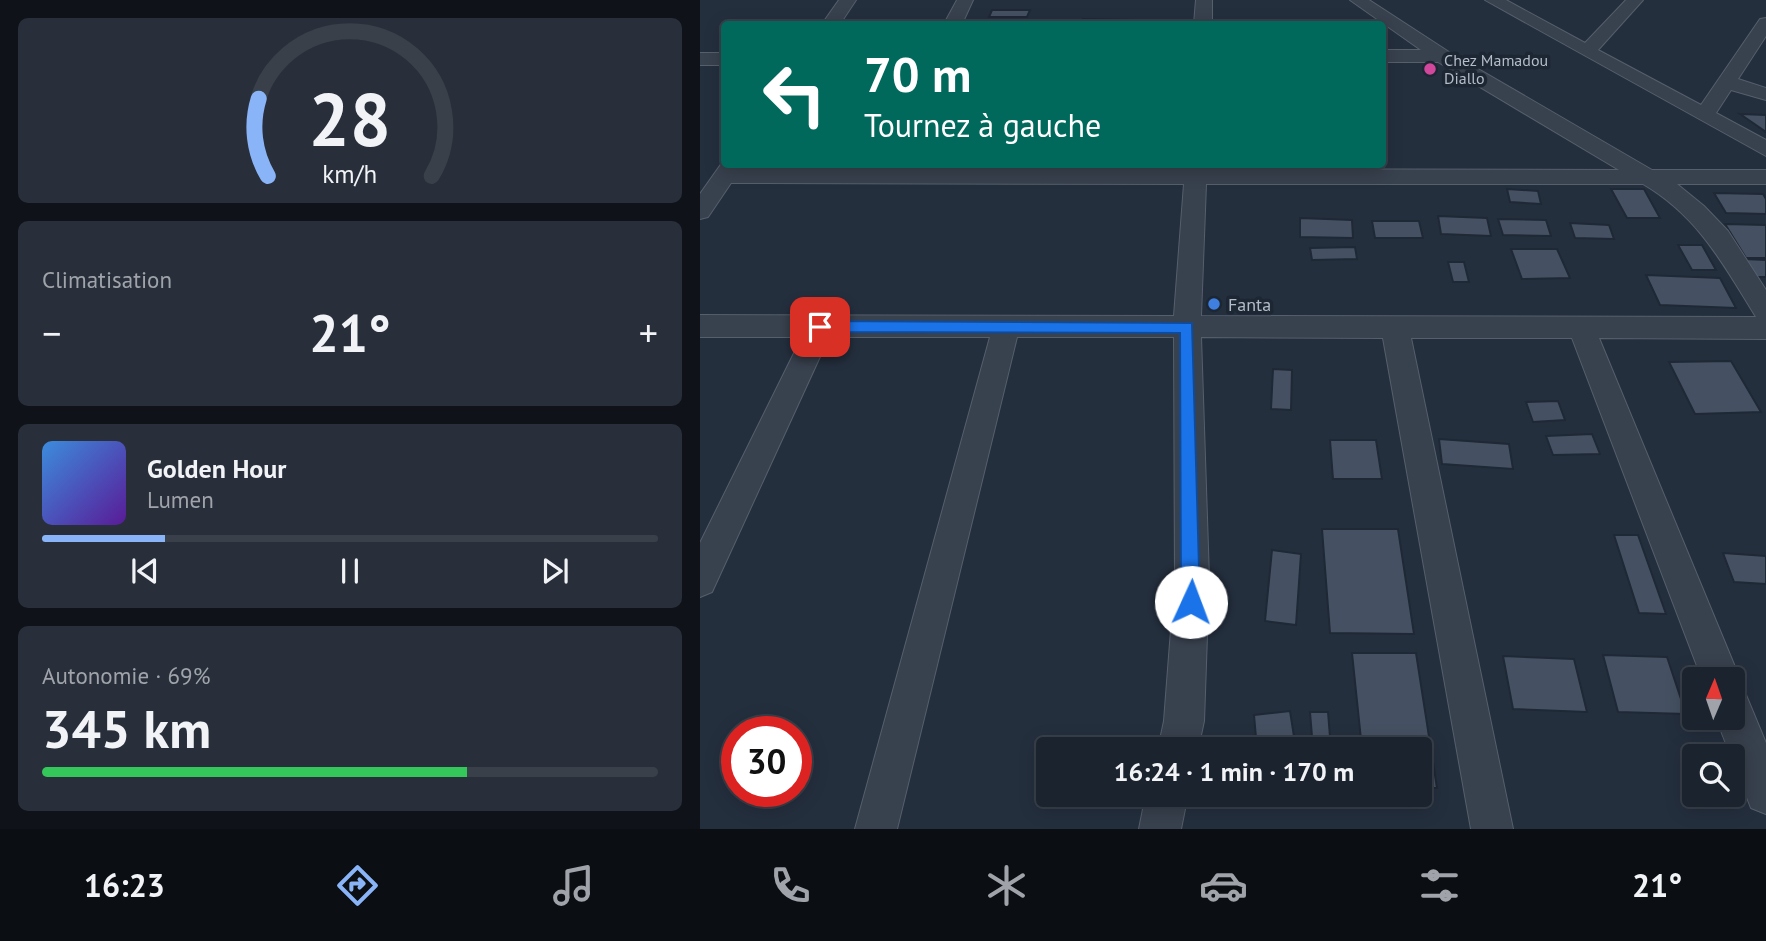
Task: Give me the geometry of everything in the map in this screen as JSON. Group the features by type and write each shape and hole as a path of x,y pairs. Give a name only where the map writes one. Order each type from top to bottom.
{"street":[{"path":"833,21 848,0"},
{"path":"954,21 965,0"},
{"path":"1203,21 1204,0"},
{"path":"1358,0 1442,56 1668,190 1696,212 1719,237 1766,312"},
{"path":"1493,0 1766,149"},
{"path":"1587,51 1635,0"},
{"path":"1705,114 1766,23"},
{"path":"1386,56 1442,56"},
{"path":"700,59 721,59"},
{"path":"1726,82 1766,93"},
{"path":"700,211 729,170 1195,170 1766,177"},
{"path":"1181,737 1184,721 1192,578 1187,327 1195,170"},
{"path":"700,326 1766,328"},
{"path":"700,580 820,327"},
{"path":"876,829 1006,327"},
{"path":"1395,327 1494,828"},
{"path":"1581,327 1716,667"},
{"path":"1740,730 1766,793"},
{"path":"1160,829 1164,807"}],"green space":[{"path":"908,168 1179,168 1179,169 906,173"}],"building":[{"path":"992,10 1030,10 1027,17 989,17"},
{"path":"1083,19 1131,20 1131,21"},
{"path":"1156,20 1190,20 1190,21"},
{"path":"1740,114 1766,115 1766,132"},
{"path":"1507,189 1538,191 1541,204 1510,202"},
{"path":"1611,189 1644,189 1660,218 1627,218"},
{"path":"1714,193 1763,194 1766,199 1766,214 1726,213"},
{"path":"1438,216 1487,218 1491,236 1441,234"},
{"path":"1300,218 1352,220 1353,238 1300,237"},
{"path":"1498,219 1546,220 1551,236 1503,235"},
{"path":"1372,221 1419,221 1423,238 1375,238"},
{"path":"1570,223 1609,225 1614,239 1575,238"},
{"path":"1725,224 1766,225 1766,258 1746,258"},
{"path":"1678,245 1702,245 1716,270 1692,270"},
{"path":"1355,247 1357,259 1312,260 1310,248"},
{"path":"1511,249 1557,249 1570,278 1522,279"},
{"path":"1743,259 1766,260 1766,277 1754,277"},
{"path":"1448,262 1464,262 1469,282 1453,282"},
{"path":"1646,275 1720,278 1736,308 1660,305"},
{"path":"1731,361 1761,412 1695,414 1669,362"},
{"path":"1273,369 1292,370 1291,410 1271,409"},
{"path":"1558,401 1565,420 1533,422 1526,402"},
{"path":"1592,434 1600,454 1553,455 1546,436"},
{"path":"1439,439 1509,444 1513,469 1442,464"},
{"path":"1330,440 1376,440 1382,479 1333,479"},
{"path":"1322,529 1398,529 1414,634 1330,633"},
{"path":"1614,535 1638,535 1666,614 1639,613"},
{"path":"1272,550 1301,554 1296,625 1265,621"},
{"path":"1723,553 1766,556 1766,584 1734,582"},
{"path":"1352,653 1416,653 1429,737 1361,737"},
{"path":"1603,655 1667,657 1682,702 1682,714 1618,712"},
{"path":"1503,656 1574,659 1587,712 1513,709"},
{"path":"1290,711 1294,737 1256,737 1254,715"},
{"path":"1310,712 1328,712 1330,737 1312,737"},
{"path":"1432,756 1437,788 1432,788"}],"place":[{"name":"Chez Mamadou Diallo","path":"1430,69"},
{"name":"Fanta","path":"1214,304"}],"route":[{"path":"820,327 1187,327 1191,602"}]}
